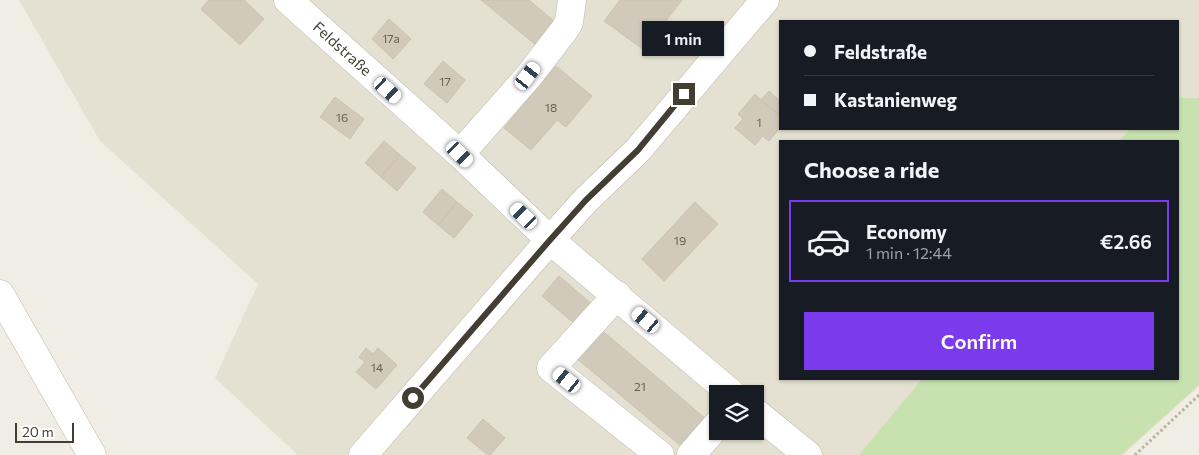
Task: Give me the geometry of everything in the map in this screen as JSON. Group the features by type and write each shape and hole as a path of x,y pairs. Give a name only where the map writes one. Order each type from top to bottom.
{"street":[{"name":"Feldstraße","path":"288,0 460,154 550,240 722,385"},
{"path":"460,154 528,76 565,29 569,22 572,0"},
{"path":"363,455 586,200 638,150 765,0"},
{"path":"0,294 92,455"},
{"path":"617,295 552,368 660,455"},
{"path":"764,419 808,455"},
{"path":"692,455 709,435"}],"path":[{"path":"1135,455 1199,396"}],"shaded area":[{"path":"19,0 1199,0 1199,386 1123,455 298,455 215,378 258,284 100,141"}],"green space":[{"path":"1179,98 1199,98 1199,385 1121,455 859,455 921,380 1179,380 1179,140 1120,140 1129,130 1179,130"}],"building":[{"path":"209,0 244,0 264,19 240,45 201,9"},
{"path":"481,0 529,0 555,22 536,45"},
{"path":"620,0 682,0 644,50 604,21"},
{"path":"389,19 411,39 393,59 372,39"},
{"path":"443,61 465,80 447,103 424,84"},
{"path":"556,66 592,96 566,127 557,120 531,150 504,128"},
{"path":"769,91 779,100 779,115 761,100"},
{"path":"755,94 779,115 779,129 769,141 763,136 755,145 735,128 743,119 738,114"},
{"path":"335,97 364,119 350,139 320,117"},
{"path":"384,141 400,155 381,177 365,163"},
{"path":"400,155 416,168 397,191 381,177"},
{"path":"442,189 457,202 438,225 423,212"},
{"path":"457,202 473,215 454,238 438,225"},
{"path":"695,202 718,224 664,281 642,259"},
{"path":"559,276 593,305 576,325 542,296"},
{"path":"598,327 706,419 682,447 574,356"},
{"path":"366,348 373,354 378,348 397,365 376,389 356,372 365,362 359,357"},
{"path":"483,419 505,438 490,455 467,438"}],"route":[{"path":"413,398 586,200 638,150 684,94"}]}
